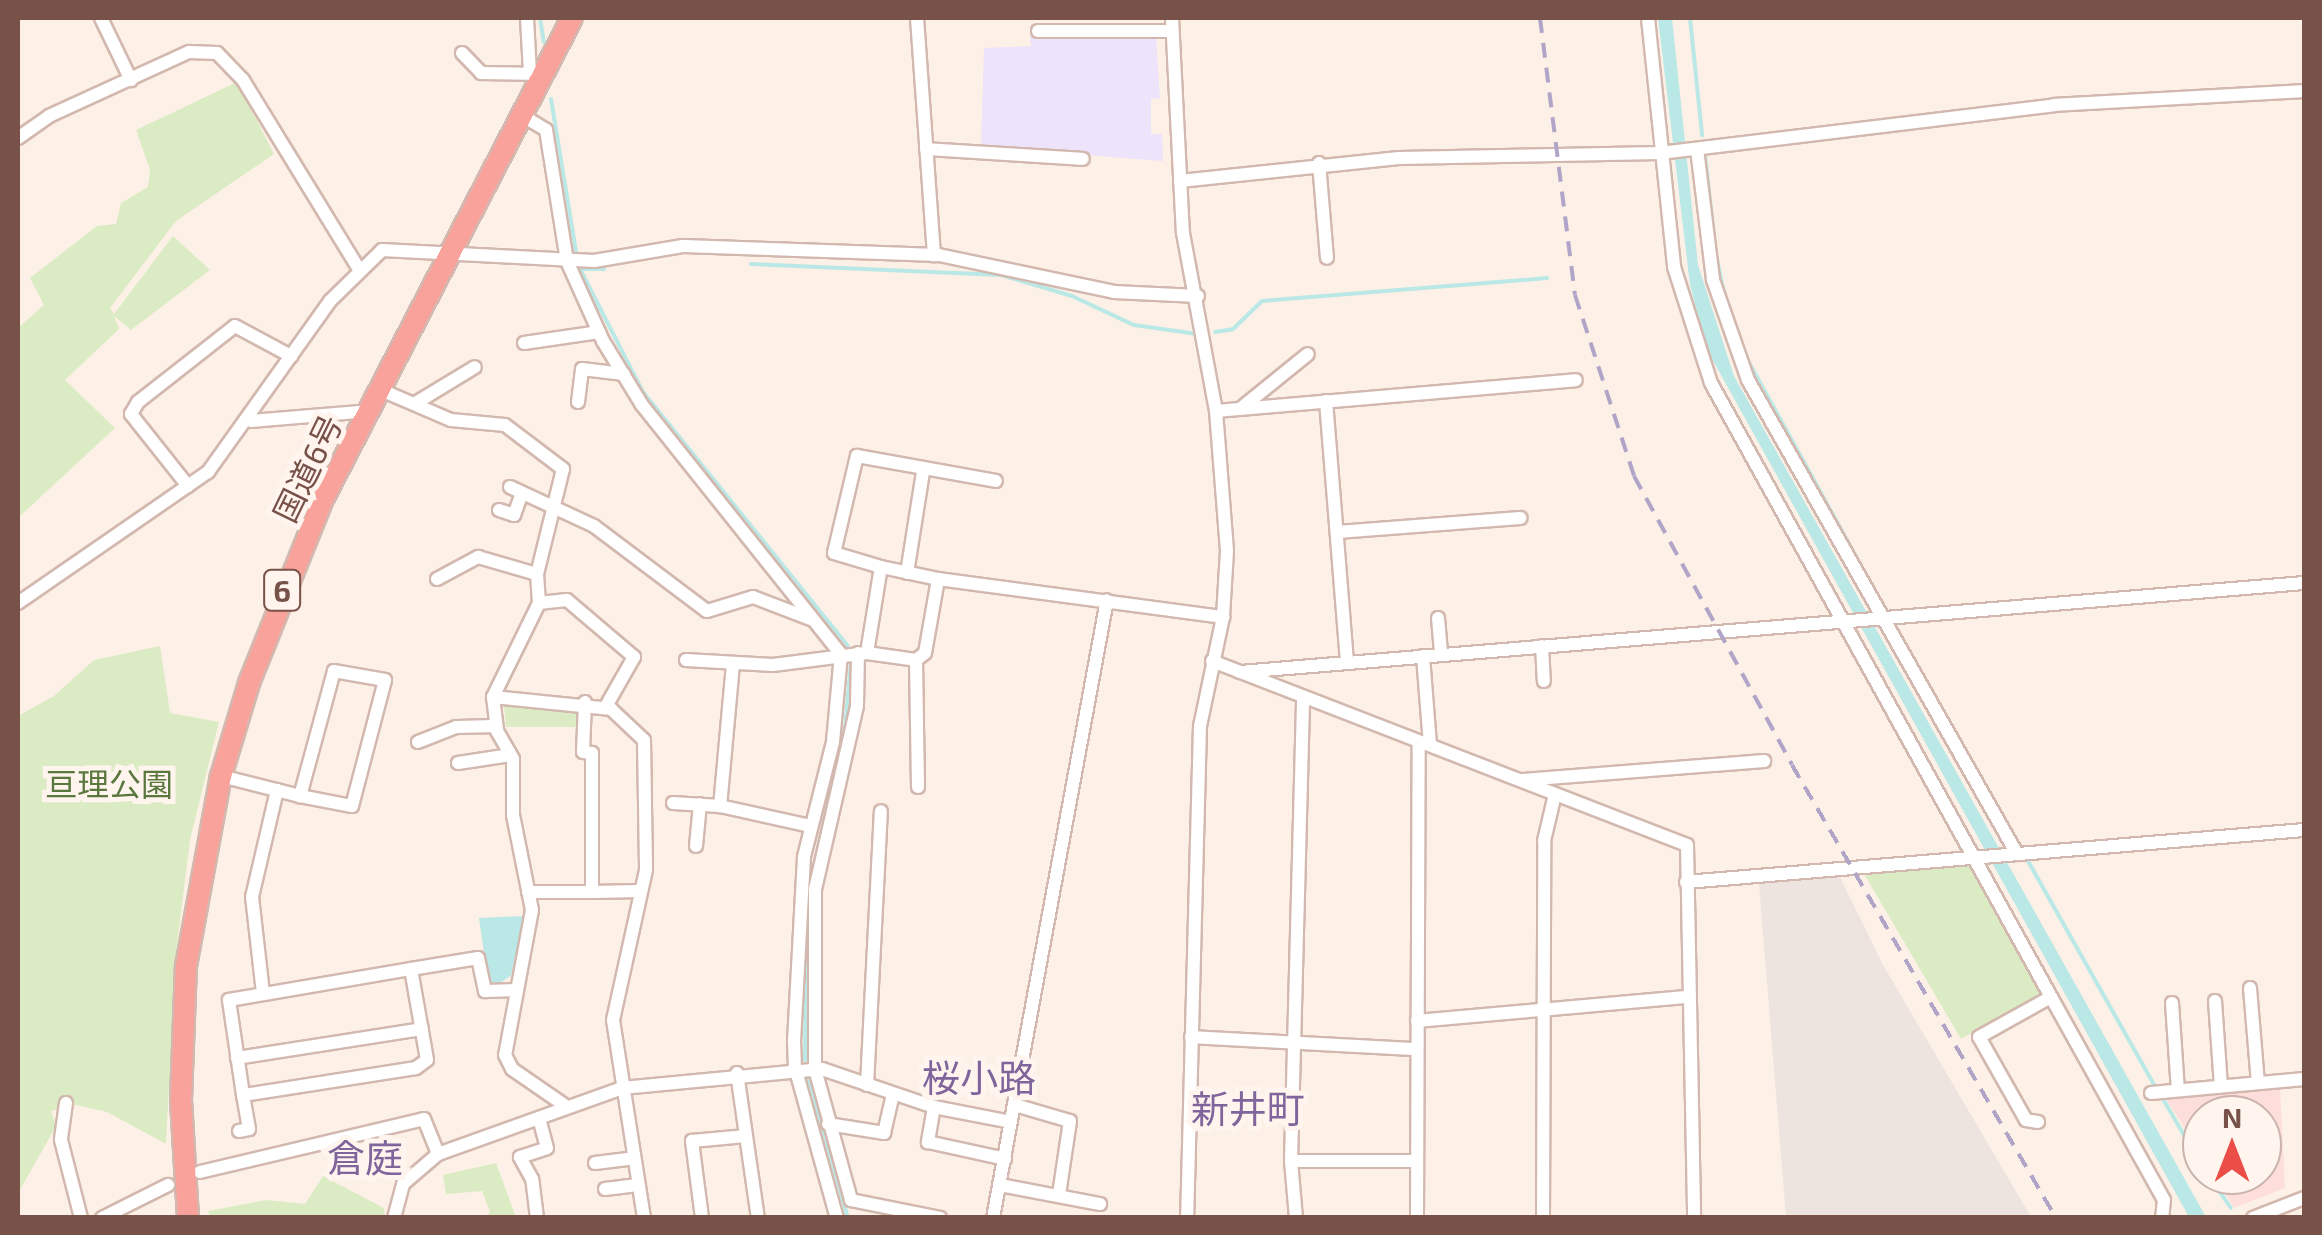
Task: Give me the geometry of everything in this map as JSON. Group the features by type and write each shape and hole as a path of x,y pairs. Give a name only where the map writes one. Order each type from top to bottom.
{"highway":[{"name":"国道6号","path":"188,1218 181,1100 186,966 221,776 282,591 369,411 523,116 536,74 572,18"}],"street":[{"path":"102,18 131,80"},
{"path":"462,53 482,74 536,74 527,18"},
{"path":"917,18 934,255"},
{"path":"1648,18 1682,309 1704,364 2164,1200 2162,1218"},
{"path":"1038,31 1172,24 1180,181 1216,411 1227,551 1224,617 1200,726 1187,1218"},
{"path":"18,138 50,116 189,52 204,50 227,59 358,268"},
{"path":"1180,181 1319,163 1663,153 2054,105 2304,92"},
{"path":"523,116 546,130 567,261 599,332 624,374 842,654 832,742 810,826 799,914 795,1067 837,1218"},
{"path":"926,149 1083,159"},
{"path":"1696,150 1712,280 1737,354 2014,855"},
{"path":"1319,163 1327,258"},
{"path":"18,603 188,486 251,420 292,356 358,268 399,247 567,261 637,259 684,246 934,255 1114,292 1198,296"},
{"path":"188,486 131,414 138,402 235,326 292,356"},
{"path":"524,343 599,332"},
{"path":"1240,409 1308,354"},
{"path":"414,404 474,367"},
{"path":"578,402 582,369 624,374"},
{"path":"1216,411 1576,380"},
{"path":"380,390 450,420 505,425 563,469 558,505 537,574 539,603 493,697 496,726 510,754 512,815 532,930 505,1055 512,1069 566,1107"},
{"path":"1326,401 1347,662"},
{"path":"251,420 369,411"},
{"path":"996,481 923,472 857,456 834,553 938,579 1224,617"},
{"path":"907,573 923,472"},
{"path":"499,510 514,515 516,490 558,505 707,611 754,597 814,620"},
{"path":"1337,532 1520,518"},
{"path":"437,579 478,557 537,574"},
{"path":"880,567 856,706 815,890 815,1068 851,1200 940,1218"},
{"path":"686,660 733,664 863,653 916,660 925,653 938,579"},
{"path":"1240,672 2304,583"},
{"path":"539,603 567,600 634,657 605,708"},
{"path":"994,1218 1107,600"},
{"path":"1438,618 1441,654"},
{"path":"1542,646 1544,681"},
{"path":"1417,1218 1423,656"},
{"path":"916,660 918,788"},
{"path":"1212,661 1687,846 1694,1218"},
{"path":"720,806 733,664"},
{"path":"221,776 300,796 352,806 386,680 334,671 300,796"},
{"path":"493,697 585,702 605,708 634,724 648,759 641,892 613,1020 644,1218"},
{"path":"1296,1218 1291,1161 1299,1042 1303,698"},
{"path":"585,702 583,752 592,753 592,892"},
{"path":"418,742 456,727 496,726"},
{"path":"458,763 510,754"},
{"path":"1519,780 1764,761"},
{"path":"263,992 252,896 278,790"},
{"path":"1542,1218 1540,1008 1544,841 1555,794"},
{"path":"673,803 720,806 810,826"},
{"path":"696,846 700,804"},
{"path":"867,1085 881,811"},
{"path":"1686,882 2304,830"},
{"path":"528,892 641,892"},
{"path":"239,1130 249,1129 229,1000 478,958 485,992 517,990"},
{"path":"243,1095 416,1068 427,1060 411,969"},
{"path":"2250,988 2258,1083"},
{"path":"1417,1021 1688,997"},
{"path":"2038,1122 2026,1120 1980,1037 2051,997"},
{"path":"2215,1001 2221,1086"},
{"path":"2172,1003 2178,1090"},
{"path":"238,1058 422,1028"},
{"path":"1191,1037 1416,1049"},
{"path":"394,1218 402,1184 438,1154 622,1088 736,1072 815,1068 934,1107 1011,1122"},
{"path":"736,1072 758,1218"},
{"path":"2151,1093 2304,1079"},
{"path":"828,1124 884,1133 894,1095"},
{"path":"66,1104 61,1140 81,1218"},
{"path":"1015,1105 1070,1121 1059,1196"},
{"path":"934,1107 928,1142 1005,1159"},
{"path":"200,1172 424,1119 438,1154"},
{"path":"536,1218 532,1179 520,1157 546,1148 539,1119"},
{"path":"702,1218 692,1141 746,1136"},
{"path":"594,1163 634,1158"},
{"path":"1291,1161 1418,1161"},
{"path":"102,1218 168,1185"},
{"path":"605,1189 638,1185"},
{"path":"1000,1185 1100,1204"},
{"path":"2253,1218 2304,1198"}],"shaded area":[{"path":"1030,35 1156,35 1160,99 1151,98 1151,134 1162,134 1163,161 981,147 984,48 1031,46"},
{"path":"1839,875 1883,965 2031,1217 1786,1217 1759,884"},
{"path":"2280,1088 2280,1095 2191,1095"},
{"path":"2182,1096 2182,1124 2165,1097"},
{"path":"2282,1128 2285,1188 2282,1189"},
{"path":"2226,1195 2267,1195 2234,1208"}],"green space":[{"path":"237,82 274,154 176,221 110,308 114,314 173,236 210,270 131,330 114,316 119,329 65,380 115,428 18,518 18,328 44,305 30,278 97,226 116,224 121,203 148,187 150,170 136,130"},
{"name":"亘理公園","path":"160,646 170,713 219,722 190,840 176,952 166,1144 107,1112 76,1105 51,1111 56,1126 20,1190 18,716 54,696 94,660"},
{"path":"504,705 581,707 579,727 506,727"},
{"path":"1973,861 2044,991 1961,1039 1863,872"},
{"path":"496,1163 516,1217 486,1217 490,1212 482,1191 446,1194 443,1175"},
{"path":"323,1176 384,1208 385,1217 211,1218 208,1211 266,1200 305,1204"}],"water":[{"path":"1658,18 1672,18 1698,265 1734,376 2182,1174 2182,1195 2194,1195 2206,1217 2189,1217 1707,350 1690,285"},
{"path":"524,916 511,976 496,985 488,980 479,918"}],"waterway":[{"path":"540,18 544,42"},
{"path":"1690,18 1702,135"},
{"path":"551,99 577,257"},
{"path":"1705,155 1715,245"},
{"path":"1716,254 1724,294"},
{"path":"751,264 1001,275 1072,296 1134,325 1197,334"},
{"path":"579,267 643,392 848,646"},
{"path":"580,269 604,269"},
{"path":"1215,332 1233,329 1262,301 1547,278"},
{"path":"1747,359 1887,613"},
{"path":"808,893 845,728 851,662"},
{"path":"1918,667 1980,777"},
{"path":"2028,861 2155,1086"},
{"path":"805,1060 806,942"},
{"path":"808,1076 848,1218"},
{"path":"2163,1099 2182,1132"},
{"path":"2222,1195 2231,1208"}],"railway":[{"path":"1540,18 1575,295 1634,476 1792,765 2056,1218"}],"district":[{"name":"桜小路","path":"979,1078"},
{"name":"新井町","path":"1248,1109"},
{"name":"倉庭","path":"365,1158"}]}
